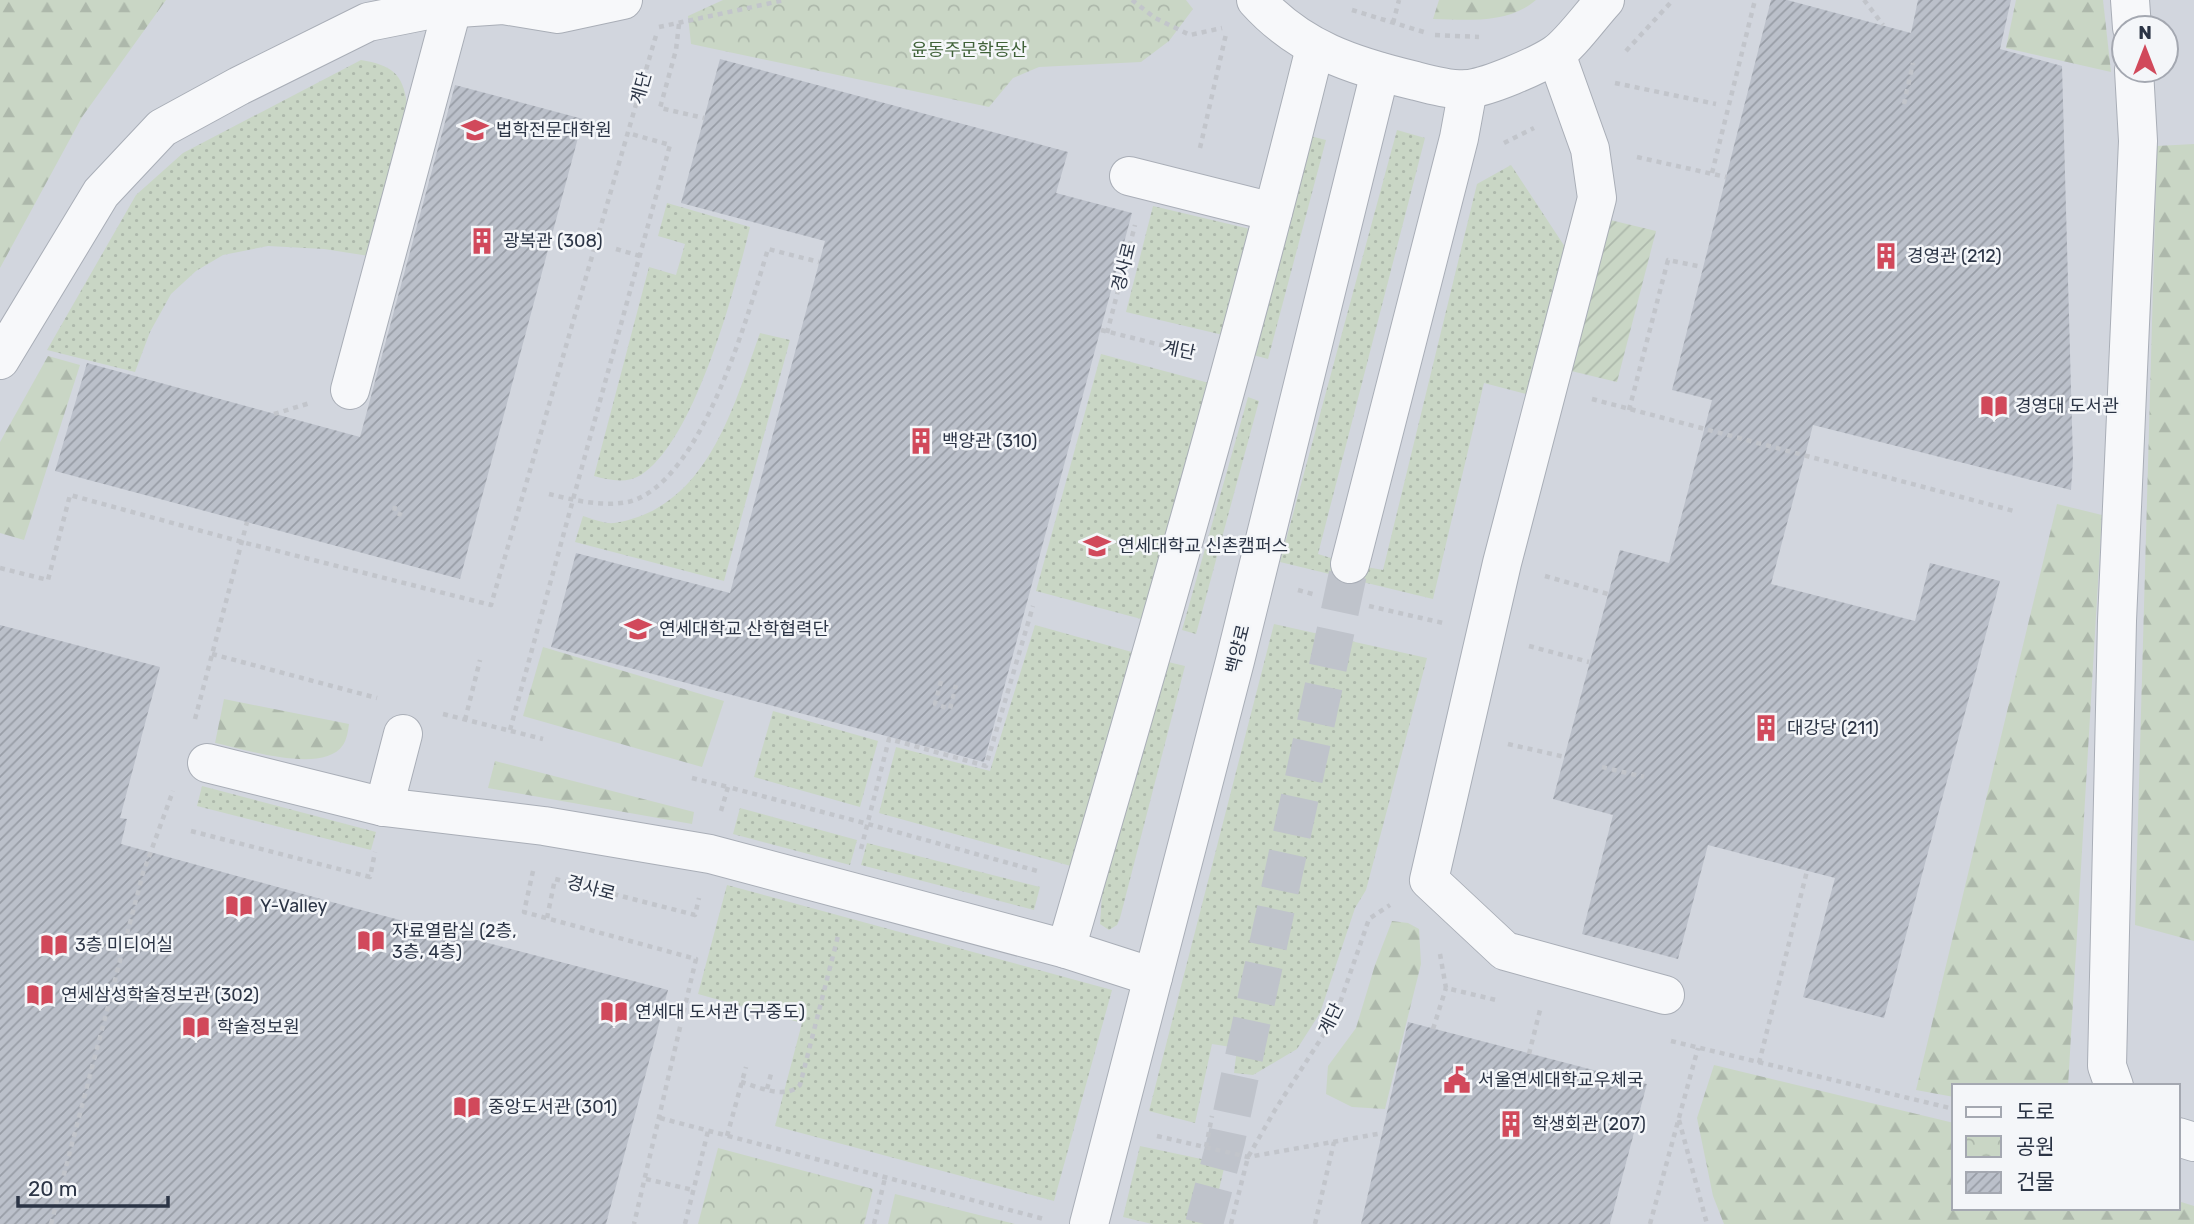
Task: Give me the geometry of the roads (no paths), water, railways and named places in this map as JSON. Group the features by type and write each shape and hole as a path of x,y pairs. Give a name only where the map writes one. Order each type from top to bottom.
{"street":[{"path":"0,360 100,193 162,128 239,86 368,22 428,10 503,5 558,14 623,0"},
{"path":"1256,0 1273,20 1315,48 1380,72 1468,89 1519,72 1556,54 1605,0"},
{"path":"350,390 452,9"},
{"path":"1066,949 1231,377 1315,48"},
{"path":"1556,54 1590,149 1597,198 1502,564 1429,880 1505,951 1665,995"},
{"name":"백양로","path":"1071,1222 1153,977 1236,661 1380,72"},
{"path":"2113,1084 2107,1066 2117,621 2138,141 2135,84"},
{"path":"1350,564 1459,138 1468,89"},
{"path":"1129,176 1273,212"},
{"path":"384,807 403,734"},
{"path":"207,763 384,807 544,826 714,837 1153,977"}],"tunnel":[{"path":"1204,1224 1226,1141 1350,564"}],"place":[{"name":"법학전문대학원","path":"475,130"},
{"name":"광복관 (308)","path":"482,241"},
{"name":"경영관 (212)","path":"1886,256"},
{"name":"경영대 도서관","path":"1994,406"},
{"name":"백양관 (310)","path":"921,441"},
{"name":"연세대학교 신촌캠퍼스","path":"1097,546"},
{"name":"연세대학교 산학협력단","path":"638,629"},
{"name":"대강당 (211)","path":"1766,728"},
{"name":"Y-Valley","path":"239,906"},
{"name":"자료열람실 (2층, 3층, 4층)","path":"371,941"},
{"name":"3층 미디어실","path":"54,945"},
{"name":"연세삼성학술정보관 (302)","path":"40,995"},
{"name":"연세대 도서관 (구중도)","path":"614,1012"},
{"name":"학술정보원","path":"196,1027"},
{"name":"서울연세대학교우체국","path":"1457,1080"},
{"name":"중앙도서관 (301)","path":"467,1107"},
{"name":"학생회관 (207)","path":"1511,1124"}],"park label":[{"name":"윤동주문학동산","path":"969,50"}]}
